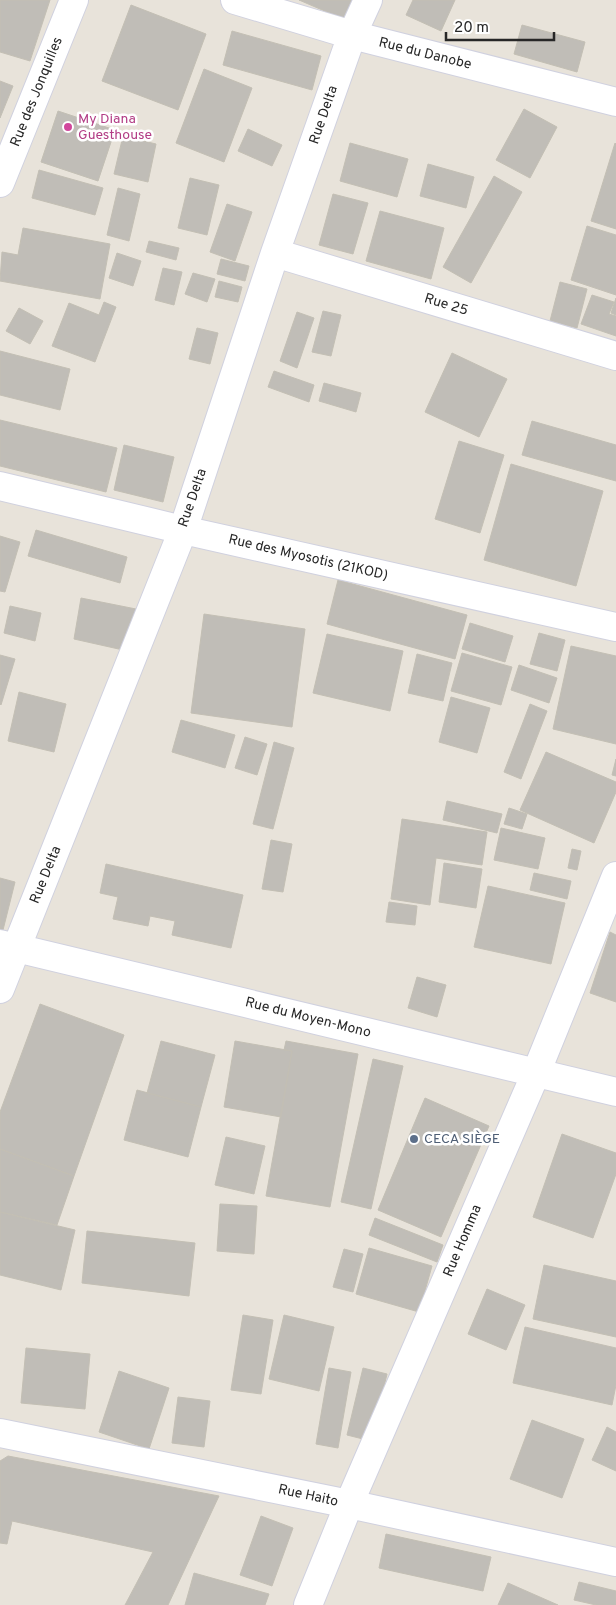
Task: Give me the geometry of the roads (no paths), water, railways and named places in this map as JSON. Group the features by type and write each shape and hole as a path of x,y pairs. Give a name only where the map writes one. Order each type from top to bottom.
{"street":[{"name":"Rue des Jonquilles","path":"0,183 74,0"},
{"name":"Rue du Danobe","path":"235,0 352,35 616,102"},
{"name":"Rue Delta","path":"0,989 8,946 183,530 275,254 352,35 368,0"},
{"name":"Rue 25","path":"275,254 616,356"},
{"name":"Rue des Myosotis (21KOD)","path":"0,486 183,530 616,627"},
{"name":"Rue Homma","path":"308,1605 349,1504 536,1073 616,876"},
{"name":"Rue du Moyen-Mono","path":"8,946 616,1092"},
{"name":"Rue Haito","path":"0,1433 349,1504 616,1562"}],"place":[{"name":"My Diana Guesthouse","path":"68,127"},
{"name":"CECA SIÈGE","path":"414,1139"}]}
